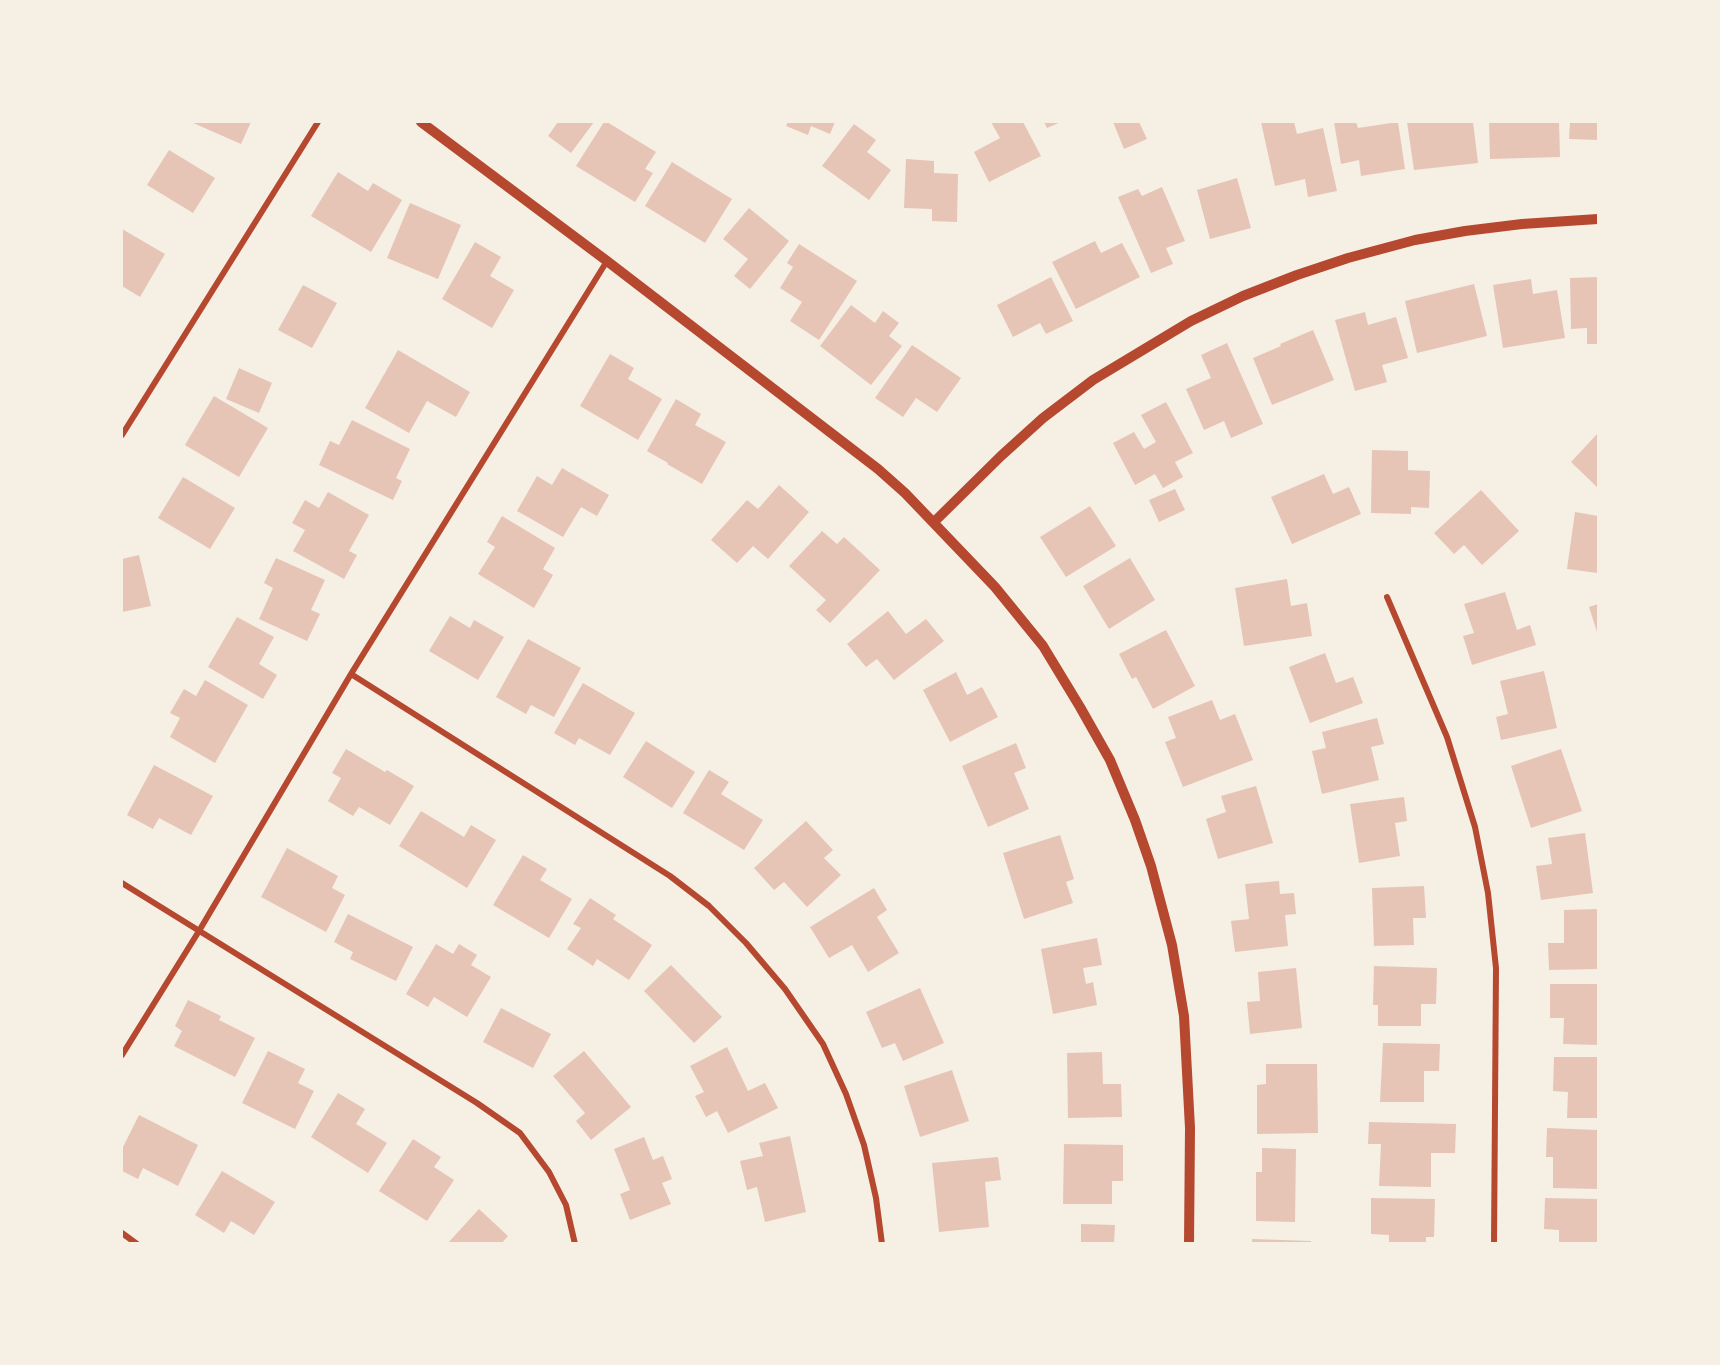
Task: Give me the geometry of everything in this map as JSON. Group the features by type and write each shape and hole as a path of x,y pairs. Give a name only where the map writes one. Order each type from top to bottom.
{"street":[{"path":"122,435 318,122"},
{"path":"422,122 607,261 896,484 995,587 1043,646 1110,760 1151,866 1172,945 1184,1016 1190,1128 1189,1244"},
{"path":"934,522 1000,456 1043,418 1093,380 1191,321 1243,296 1348,258 1415,240 1522,224 1599,219"},
{"path":"122,1055 200,931 351,674 607,261"},
{"path":"1387,597 1447,736 1474,827 1488,893 1496,968 1494,1244"},
{"path":"351,674 670,876 709,906 746,943 785,989 823,1044 846,1094 864,1145 876,1198 882,1244"},
{"path":"122,883 477,1103 520,1133 549,1172 566,1204 575,1244"},
{"path":"122,1233 137,1244"}],"building":[{"path":"191,122 251,122 241,144"},
{"path":"558,122 594,122 571,153 548,136"},
{"path":"604,122 656,152 645,169 653,173 635,202 576,166"},
{"path":"788,122 835,122 830,134 811,126 808,135 786,126"},
{"path":"991,122 1023,122 1041,156 989,182 974,152 1000,138"},
{"path":"1044,122 1061,122 1047,128"},
{"path":"1113,122 1139,122 1147,139 1124,149"},
{"path":"1261,122 1294,122 1297,134 1323,128 1337,191 1308,197 1305,179 1275,186"},
{"path":"1334,122 1356,122 1358,128 1398,122 1405,169 1361,176 1359,160 1341,164"},
{"path":"1407,122 1473,122 1478,163 1414,170"},
{"path":"1489,122 1559,122 1560,157 1490,159"},
{"path":"1570,122 1598,122 1598,140 1569,139"},
{"path":"854,124 876,140 867,152 891,170 869,200 822,166"},
{"path":"169,150 215,178 193,213 147,185"},
{"path":"906,159 934,161 934,173 958,174 957,222 932,221 932,209 904,208"},
{"path":"672,162 732,199 705,243 645,206"},
{"path":"338,172 368,191 373,183 402,200 371,252 311,216"},
{"path":"1237,178 1251,228 1210,239 1197,190"},
{"path":"1162,187 1185,241 1166,248 1173,264 1151,273 1118,197 1138,189 1142,196"},
{"path":"410,203 461,225 438,279 387,258"},
{"path":"749,208 789,241 750,289 734,276 748,259 723,239"},
{"path":"122,229 165,254 140,297 122,286"},
{"path":"1095,241 1101,253 1122,243 1140,277 1076,309 1052,262"},
{"path":"475,242 501,257 490,276 514,290 492,328 442,299"},
{"path":"799,244 857,281 819,340 790,321 802,302 780,288 793,267 787,263"},
{"path":"1051,277 1073,321 1046,334 1040,323 1013,337 997,305"},
{"path":"1598,277 1598,344 1587,344 1587,328 1571,329 1570,278"},
{"path":"1531,279 1533,294 1557,290 1565,338 1503,348 1493,285"},
{"path":"1474,284 1487,336 1417,353 1405,301"},
{"path":"303,285 337,303 312,348 278,330"},
{"path":"851,305 875,323 883,311 899,323 889,336 902,346 871,385 820,346"},
{"path":"1365,312 1368,325 1396,317 1408,358 1382,365 1387,382 1355,391 1335,320"},
{"path":"1313,330 1334,380 1272,405 1253,358"},
{"path":"1227,343 1263,424 1231,438 1224,421 1204,430 1186,389 1211,378 1201,355"},
{"path":"912,345 961,378 937,412 916,398 903,417 875,398"},
{"path":"398,350 470,392 456,417 427,401 409,433 365,408"},
{"path":"610,354 634,368 628,379 662,399 638,440 580,406"},
{"path":"239,368 272,383 259,413 226,399"},
{"path":"214,396 268,428 239,477 185,445"},
{"path":"676,399 701,414 695,425 726,442 702,484 647,451"},
{"path":"1166,402 1193,453 1175,462 1183,477 1163,488 1155,474 1135,485 1113,443 1134,432 1144,449 1156,442 1141,415"},
{"path":"352,420 410,449 396,478 402,481 393,500 319,465 330,441 339,445"},
{"path":"1598,433 1598,488 1571,462"},
{"path":"1372,450 1408,451 1408,470 1430,471 1429,508 1411,507 1411,514 1371,513"},
{"path":"562,468 609,495 597,516 581,507 563,537 517,511 537,476 552,485"},
{"path":"1324,474 1333,494 1349,487 1361,514 1292,544 1271,497"},
{"path":"183,477 235,508 210,549 158,518"},
{"path":"779,485 809,512 768,559 753,546 737,563 711,540 747,500 758,509"},
{"path":"1175,489 1185,510 1159,522 1149,500"},
{"path":"1481,490 1519,531 1482,565 1464,545 1454,554 1434,533"},
{"path":"328,492 369,515 349,551 357,555 344,579 293,551 305,530 292,523 305,500 319,508"},
{"path":"1090,506 1116,546 1066,577 1040,537"},
{"path":"1575,512 1598,516 1598,573 1567,569"},
{"path":"502,516 555,548 543,569 553,575 534,608 478,574 495,547 487,542"},
{"path":"822,531 837,544 844,537 880,570 830,623 816,610 826,600 789,566"},
{"path":"139,555 151,606 122,612 122,559"},
{"path":"276,558 325,580 311,610 320,614 307,641 259,619 273,588 264,583"},
{"path":"1130,558 1155,600 1109,629 1083,586"},
{"path":"1287,579 1291,606 1307,603 1312,636 1244,646 1235,588"},
{"path":"1505,592 1517,630 1530,625 1536,645 1472,665 1463,636 1474,633 1464,604"},
{"path":"1598,604 1598,635 1589,607"},
{"path":"888,611 906,634 926,619 944,641 894,680 877,659 866,667 847,644"},
{"path":"450,616 470,628 474,620 504,637 478,680 429,651"},
{"path":"237,617 274,637 259,664 277,675 263,699 208,667"},
{"path":"1166,630 1195,686 1153,709 1136,677 1132,679 1119,654"},
{"path":"528,639 581,668 554,717 531,705 526,714 496,697"},
{"path":"1325,653 1336,683 1353,677 1363,703 1310,723 1289,667"},
{"path":"1544,671 1557,728 1501,740 1496,717 1508,714 1500,681"},
{"path":"956,672 967,695 982,687 998,717 950,742 923,690"},
{"path":"205,680 248,705 215,763 170,737 180,718 170,713 184,689 196,696"},
{"path":"583,683 635,713 610,755 579,738 575,745 554,733"},
{"path":"1212,700 1220,720 1235,714 1253,760 1183,787 1165,742 1176,738 1168,717"},
{"path":"1377,718 1384,744 1371,747 1379,780 1322,794 1312,751 1326,748 1322,732"},
{"path":"646,741 695,772 672,808 623,777"},
{"path":"1016,743 1026,768 1014,773 1029,809 988,827 962,766"},
{"path":"346,749 414,786 390,825 359,807 353,816 328,801 341,778 332,773"},
{"path":"1561,749 1582,811 1531,828 1511,766"},
{"path":"154,765 213,796 191,835 159,818 153,829 127,815"},
{"path":"709,770 729,782 721,794 763,820 744,850 683,813"},
{"path":"1256,786 1273,843 1218,859 1206,819 1226,812 1221,796"},
{"path":"1404,797 1407,821 1395,823 1400,856 1359,863 1350,804"},
{"path":"421,811 464,837 471,825 496,840 467,888 399,846"},
{"path":"806,821 833,850 824,858 841,875 807,907 784,882 774,890 754,868"},
{"path":"1585,833 1593,893 1541,900 1536,866 1552,864 1548,838"},
{"path":"1060,835 1074,879 1066,882 1073,903 1024,919 1003,853"},
{"path":"287,848 338,876 332,888 345,895 326,932 261,897"},
{"path":"523,855 547,869 540,880 572,899 549,938 493,905"},
{"path":"1279,881 1280,894 1294,893 1296,914 1285,915 1288,946 1235,952 1231,921 1249,919 1245,884"},
{"path":"1424,886 1426,918 1413,918 1414,945 1374,946 1372,888"},
{"path":"874,888 887,910 877,917 899,953 868,972 852,945 829,958 810,927"},
{"path":"590,898 616,915 613,919 652,945 629,980 597,959 593,966 567,949 581,928 573,924"},
{"path":"1598,909 1598,969 1549,970 1548,943 1564,943 1564,910"},
{"path":"348,914 413,947 396,981 350,959 353,952 334,942"},
{"path":"1097,938 1102,965 1083,968 1086,984 1093,982 1097,1005 1053,1014 1041,949"},
{"path":"436,944 453,954 459,944 477,955 471,965 491,977 467,1017 434,997 428,1007 406,994"},
{"path":"671,965 722,1017 694,1043 644,991"},
{"path":"1374,966 1437,968 1436,1004 1421,1004 1421,1026 1378,1026 1378,1005 1373,1005"},
{"path":"1296,968 1302,1028 1250,1034 1247,1002 1260,1001 1258,972"},
{"path":"1550,984 1598,984 1598,1045 1563,1044 1564,1018 1550,1018"},
{"path":"920,988 944,1043 903,1061 895,1043 882,1048 866,1012"},
{"path":"188,1000 221,1016 219,1020 255,1038 235,1077 174,1046 182,1031 175,1026"},
{"path":"501,1008 551,1034 533,1068 483,1042"},
{"path":"1383,1043 1440,1044 1439,1071 1424,1071 1424,1102 1380,1102"},
{"path":"727,1047 748,1091 765,1083 778,1108 728,1133 717,1111 706,1117 695,1096 704,1092 690,1066"},
{"path":"268,1051 305,1069 298,1083 314,1091 295,1129 242,1103"},
{"path":"584,1051 631,1107 591,1140 576,1121 585,1113 553,1076"},
{"path":"1102,1052 1103,1084 1121,1084 1122,1117 1068,1118 1067,1053"},
{"path":"1554,1057 1598,1057 1598,1118 1567,1118 1568,1092 1553,1091"},
{"path":"1266,1064 1317,1064 1318,1133 1257,1134 1257,1085 1266,1084"},
{"path":"952,1070 969,1121 920,1137 904,1086"},
{"path":"338,1093 365,1109 356,1124 387,1143 368,1173 311,1137"},
{"path":"139,1115 198,1145 178,1186 143,1168 138,1179 122,1171 122,1149"},
{"path":"1369,1122 1456,1124 1455,1153 1431,1153 1431,1187 1379,1186 1381,1144 1368,1144"},
{"path":"1547,1128 1598,1130 1598,1189 1553,1188 1553,1157 1546,1157"},
{"path":"790,1136 806,1212 765,1222 757,1187 747,1190 740,1161 763,1156 759,1143"},
{"path":"644,1137 653,1160 663,1156 672,1179 662,1183 671,1204 630,1220 620,1194 630,1190 614,1149"},
{"path":"413,1139 441,1157 434,1167 454,1180 427,1221 379,1191"},
{"path":"1064,1144 1123,1145 1123,1181 1112,1181 1112,1204 1063,1204"},
{"path":"1262,1148 1296,1149 1295,1222 1256,1221 1256,1172 1262,1172"},
{"path":"998,1157 1001,1180 985,1182 989,1227 939,1232 932,1163"},
{"path":"222,1171 275,1202 254,1235 231,1221 224,1233 195,1215"},
{"path":"1371,1198 1435,1199 1434,1237 1426,1237 1426,1244 1389,1244 1389,1235 1371,1234"},
{"path":"1545,1198 1598,1199 1598,1244 1559,1244 1559,1230 1544,1229"},
{"path":"479,1209 508,1236 501,1244 447,1244"},
{"path":"1081,1224 1115,1225 1114,1244 1081,1244"},
{"path":"1252,1239 1311,1241 1311,1244 1252,1244"}]}
